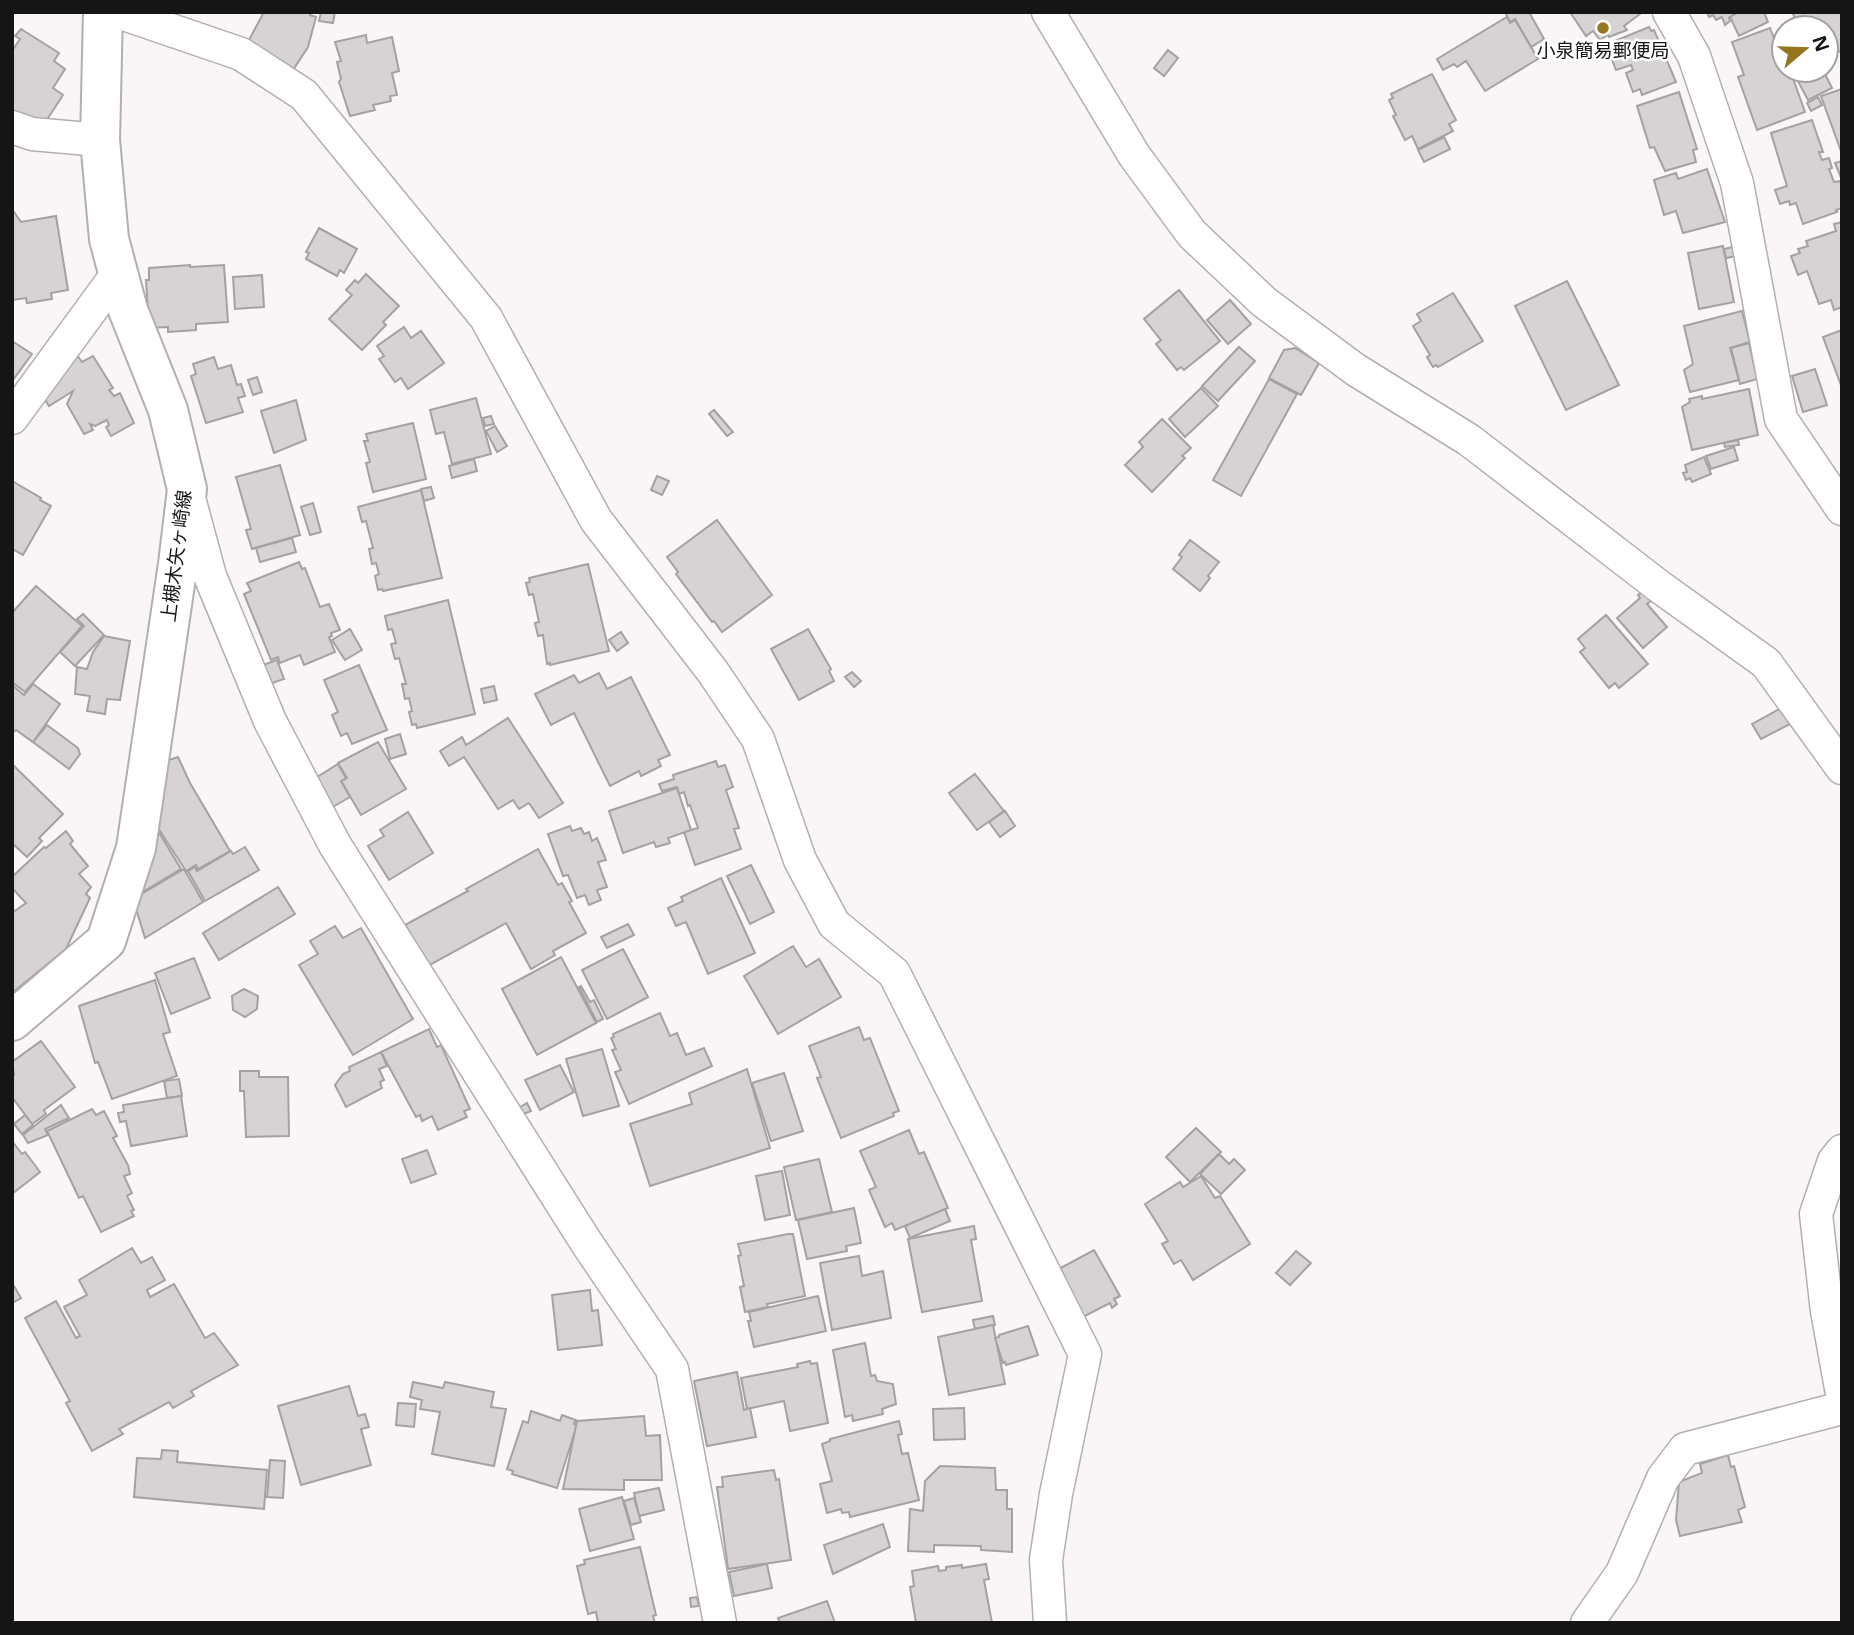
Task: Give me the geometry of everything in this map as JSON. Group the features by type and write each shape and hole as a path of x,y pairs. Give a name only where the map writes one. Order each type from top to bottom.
{"main road":[{"name":"上槻木矢ヶ崎線","path":"12,1021 106,941 136,848 187,489 168,410 128,310 109,239 100,140 103,12"}],"street":[{"path":"125,12 155,26 241,54 304,95 486,318 596,520 713,673 758,739 800,860 834,924 894,974 1085,1354 1056,1494 1046,1560 1050,1623"},
{"path":"1048,12 1134,155 1192,234 1264,302 1356,370 1469,440 1660,587 1766,663 1842,768"},
{"path":"1670,12 1694,56 1737,183 1781,419 1842,509"},
{"path":"12,127 32,134 100,140"},
{"path":"12,418 118,273"},
{"path":"187,489 210,576 270,721 335,845 586,1242 672,1369 720,1623"},
{"path":"1842,1151 1834,1161 1816,1214 1827,1311 1842,1394"},
{"path":"1587,1623 1622,1573 1664,1478 1685,1449 1842,1408"}],"building":[{"path":"264,12 310,12 310,15 316,17 308,47 293,70 249,40"},
{"path":"321,12 335,12 333,23 319,21"},
{"path":"1505,12 1529,12 1544,39 1531,47 1515,19 1510,22"},
{"name":"小泉簡易郵便局","path":"1570,12 1640,14 1624,26 1627,30 1600,40 1593,31 1586,36"},
{"path":"1707,12 1732,12 1734,15 1725,25 1722,17 1716,20 1713,15 1709,17"},
{"path":"1734,12 1764,12 1768,22 1739,36 1730,17"},
{"path":"1792,12 1842,12 1842,50 1840,51 1840,14"},
{"path":"1507,17 1510,23 1515,20 1538,59 1485,91 1466,61 1457,67 1454,64 1443,70 1437,59"},
{"path":"1649,27 1651,31 1654,30 1676,82 1642,95 1640,89 1633,92 1626,73 1633,70 1631,65 1616,70 1609,52 1613,51 1610,43"},
{"path":"1770,28 1770,84 1795,84 1805,112 1757,130 1738,77 1744,75 1732,42"},
{"path":"21,29 59,53 54,61 65,69 53,88 63,95 39,132 12,117 12,51 20,39 15,36"},
{"path":"366,35 367,43 392,37 399,71 392,73 397,95 390,96 391,101 373,105 375,110 350,116 339,82 341,79 337,62 341,61 335,42"},
{"path":"1168,50 1178,58 1164,76 1154,68"},
{"path":"1432,74 1456,120 1449,124 1453,131 1418,149 1412,136 1405,140 1393,116 1396,115 1389,100 1393,98 1391,94"},
{"path":"1799,84 1830,84 1832,88 1808,100"},
{"path":"1842,89 1842,154 1821,96"},
{"path":"1679,92 1697,149 1693,150 1696,162 1665,171 1654,147 1650,148 1637,106"},
{"path":"1818,97 1822,105 1811,111 1807,103"},
{"path":"1812,120 1823,152 1819,152 1822,160 1829,158 1832,168 1829,169 1834,182 1840,181 1842,185 1842,208 1803,224 1796,203 1790,205 1789,201 1780,204 1775,190 1787,186 1771,133"},
{"path":"1444,137 1450,149 1424,162 1418,150"},
{"path":"1842,161 1842,180 1835,163"},
{"path":"1707,169 1725,222 1683,233 1676,211 1664,215 1654,180 1676,173 1678,179"},
{"path":"12,209 21,222 56,216 68,290 51,293 52,299 27,303 26,298 12,300"},
{"path":"1842,222 1842,307 1834,310 1831,300 1819,304 1807,271 1798,275 1791,256 1800,253 1798,249 1808,246 1806,241 1836,231 1834,224"},
{"path":"319,228 357,249 344,273 340,270 337,276 306,259 309,253 306,252"},
{"path":"1723,246 1734,302 1699,309 1688,253"},
{"path":"1733,247 1736,256 1726,258 1724,249"},
{"path":"224,265 228,322 196,324 196,330 168,332 168,327 149,328 146,280 149,280 149,268"},
{"path":"366,274 399,306 383,322 386,325 362,350 329,319 352,295 346,290 355,280 358,283"},
{"path":"262,275 264,307 235,309 233,277"},
{"path":"1567,281 1619,385 1566,410 1515,306"},
{"path":"1179,290 1220,341 1184,370 1181,367 1177,370 1156,344 1161,340 1144,319"},
{"path":"1453,293 1483,341 1438,367 1433,367 1427,357 1430,355 1413,326 1421,321 1417,314"},
{"path":"1230,300 1251,324 1228,344 1207,320"},
{"path":"1742,311 1750,342 1730,348 1739,380 1690,392 1684,370 1693,364 1684,326"},
{"path":"404,327 411,338 421,331 444,363 408,389 401,378 395,382 379,359 384,356 377,346"},
{"path":"1842,330 1842,388 1823,337"},
{"path":"12,341 32,354 13,380 12,380"},
{"path":"1749,343 1757,379 1740,384 1731,348"},
{"path":"1239,347 1255,361 1218,401 1202,386"},
{"path":"1295,348 1319,363 1301,395 1269,378 1284,350"},
{"path":"77,355 82,362 93,356 113,388 109,390 114,396 120,393 134,423 111,436 106,427 109,425 107,420 95,426 90,424 93,430 84,434 67,404 73,391 49,406 38,388"},
{"path":"214,357 218,369 231,365 237,385 241,384 245,396 238,398 243,412 206,423 191,376 196,374 193,364"},
{"path":"1815,369 1827,405 1803,412 1792,376"},
{"path":"257,377 262,392 253,395 248,380"},
{"path":"1269,379 1297,394 1241,496 1213,480"},
{"path":"1201,388 1218,406 1185,437 1169,419"},
{"path":"1749,389 1758,435 1692,450 1682,407 1690,402 1689,399 1702,396 1702,399"},
{"path":"476,398 491,454 452,464 444,432 436,434 430,410"},
{"path":"296,400 306,440 274,453 261,411"},
{"path":"714,410 733,432 727,436 709,414"},
{"path":"491,416 494,424 485,426 483,418"},
{"path":"1162,419 1191,448 1182,456 1185,458 1152,492 1125,465 1143,447 1139,442"},
{"path":"413,423 426,479 373,492 366,463 370,462 364,441 368,441 366,434"},
{"path":"495,426 507,446 497,452 486,431"},
{"path":"1738,440 1739,445 1725,447 1724,443"},
{"path":"1734,447 1738,460 1711,469 1706,456"},
{"path":"1704,457 1711,474 1692,482 1690,478 1686,480 1683,473 1687,472 1685,465"},
{"path":"474,459 477,471 452,478 449,466"},
{"path":"280,465 300,535 252,549 246,530 251,529 236,477"},
{"path":"657,476 669,481 662,495 651,490"},
{"path":"12,481 51,506 23,555 12,549"},
{"path":"431,487 434,498 424,501 421,489"},
{"path":"421,490 442,578 378,590 375,576 379,574 376,563 372,564 369,549 373,548 366,521 362,522 358,507"},
{"path":"313,503 321,532 310,535 301,507"},
{"path":"717,520 772,595 722,632 676,574 678,572 667,557"},
{"path":"292,538 296,552 260,562 256,548"},
{"path":"1190,540 1219,562 1200,591 1173,569"},
{"path":"299,562 302,569 305,568 320,607 329,604 340,630 331,633 332,636 329,637 335,652 304,665 300,655 280,663 278,657 271,660 244,594 251,591 247,583"},
{"path":"588,564 609,651 547,664 543,635 538,636 535,623 539,622 533,594 529,595 526,583 530,582 529,578"},
{"path":"36,586 82,626 25,692 12,682 12,613"},
{"path":"1645,590 1653,599 1647,604 1667,627 1643,648 1617,618 1640,598 1638,595"},
{"path":"448,600 475,714 417,728 416,724 412,725 409,698 405,699 402,684 406,684 399,658 395,659 391,644 396,643 392,629 388,630 385,616"},
{"path":"83,614 104,635 75,666 60,652 84,626 77,619"},
{"path":"1606,615 1648,664 1619,688 1615,683 1609,688 1580,652 1585,648 1578,639"},
{"path":"350,629 362,650 345,660 332,640"},
{"path":"808,629 831,669 829,671 834,681 799,700 771,649"},
{"path":"621,632 628,643 617,651 609,640"},
{"path":"104,636 130,641 120,700 107,699 105,714 87,711 90,696 75,694 77,667 87,669 93,652"},
{"path":"277,660 284,679 267,685 260,666"},
{"path":"359,665 387,730 352,744 347,733 341,736 332,715 338,712 324,680"},
{"path":"852,672 861,681 854,687 845,677"},
{"path":"599,673 607,689 631,677 670,755 658,760 661,766 641,776 639,771 610,786 574,713 551,725 535,694 574,675 579,683"},
{"path":"33,684 60,704 33,742 16,730 12,733 12,685 24,695"},
{"path":"494,686 497,700 484,703 481,689"},
{"path":"1781,708 1790,724 1761,739 1752,724"},
{"path":"508,718 563,803 539,818 529,803 519,809 513,800 498,809 464,757 449,766 440,751 462,737 466,745"},
{"path":"47,725 78,748 80,754 69,769 33,742"},
{"path":"400,734 406,754 390,759 385,739"},
{"path":"378,742 406,789 361,815 341,781 347,778 338,763"},
{"path":"178,757 230,851 198,869 196,865 186,871 145,808 151,766"},
{"path":"716,761 718,767 725,765 733,787 726,790 739,828 734,829 741,849 695,865 684,832 698,828 690,805 688,806 684,792 679,794 677,787 662,791 659,784 674,779 673,775"},
{"path":"12,764 63,814 39,838 42,841 27,857 12,843"},
{"path":"338,764 346,778 341,781 350,797 331,808 314,779"},
{"path":"975,774 1004,811 977,830 949,793"},
{"path":"677,788 691,830 668,838 670,843 656,847 654,842 623,853 609,811"},
{"path":"1005,811 1015,826 1000,837 989,822"},
{"path":"408,812 433,853 389,880 368,846 384,836 380,830"},
{"path":"149,816 181,869 134,897"},
{"path":"570,826 572,831 581,828 584,834 589,832 592,841 597,838 606,860 598,862 607,887 597,890 601,900 589,905 585,895 577,898 568,875 563,876 548,834"},
{"path":"66,831 73,841 70,844 88,866 79,874 91,887 86,894 90,898 66,949 12,993 12,913 26,903 12,888 12,877"},
{"path":"245,847 259,870 205,901 188,871 195,867 197,871 231,851 233,854"},
{"path":"538,849 558,885 562,883 586,933 553,951 555,955 531,969 506,923 428,966 405,925"},
{"path":"751,865 774,912 750,924 727,876"},
{"path":"184,869 203,902 145,938 133,899"},
{"path":"721,878 755,953 708,974 686,922 676,926 668,908 683,901 681,897"},
{"path":"278,887 295,914 219,960 203,933"},
{"path":"628,924 634,935 607,948 601,937"},
{"path":"335,926 343,938 361,928 413,1019 353,1055 299,965 318,954 310,941"},
{"path":"793,946 806,967 819,959 841,997 778,1034 744,976"},
{"path":"623,949 648,997 607,1019 582,970"},
{"path":"561,957 596,1023 537,1055 502,989"},
{"path":"194,958 210,998 171,1014 155,973"},
{"path":"155,980 170,1032 163,1034 177,1076 112,1099 98,1062 95,1063 79,1006"},
{"path":"581,986 590,1002 594,1000 603,1019 597,1022 579,987"},
{"path":"244,989 258,996 257,1009 245,1017 233,1010 232,996"},
{"path":"660,1013 670,1036 677,1033 686,1055 704,1048 712,1066 629,1104 615,1072 621,1070 612,1050 616,1049 611,1038 614,1037 613,1034"},
{"path":"859,1027 864,1040 870,1038 899,1111 893,1113 894,1116 841,1138 817,1078 821,1077 809,1046"},
{"path":"429,1029 437,1047 441,1045 470,1109 464,1111 467,1117 438,1130 432,1116 422,1121 420,1115 416,1117 381,1052"},
{"path":"41,1041 75,1087 44,1110 46,1114 32,1124 12,1097 12,1062"},
{"path":"602,1049 619,1106 583,1116 566,1059"},
{"path":"381,1052 387,1066 379,1069 384,1080 380,1082 382,1088 346,1107 335,1085 343,1074 350,1071 349,1067"},
{"path":"560,1065 574,1092 540,1110 525,1080"},
{"path":"747,1069 770,1148 650,1186 630,1124 692,1104 689,1093"},
{"path":"240,1071 259,1071 259,1077 288,1077 289,1136 246,1137 244,1091 240,1091"},
{"path":"784,1073 803,1131 771,1141 752,1083"},
{"path":"179,1079 182,1096 167,1098 164,1081"},
{"path":"181,1096 187,1136 131,1146 126,1121 120,1122 118,1113 124,1112 123,1105"},
{"path":"527,1103 531,1111 524,1114 520,1107"},
{"path":"61,1105 69,1118 45,1129 48,1135 28,1143 23,1135"},
{"path":"92,1109 96,1115 104,1111 117,1136 113,1138 128,1165 130,1174 124,1176 132,1193 127,1196 134,1210 131,1211 134,1216 101,1232 83,1196 79,1198 47,1131"},
{"path":"25,1115 33,1125 22,1134 14,1124"},
{"path":"1196,1128 1221,1152 1190,1182 1166,1157"},
{"path":"909,1130 919,1154 924,1152 948,1208 895,1230 892,1223 885,1227 869,1190 876,1187 860,1151"},
{"path":"12,1141 22,1154 25,1152 40,1172 12,1194"},
{"path":"427,1150 436,1174 411,1183 402,1159"},
{"path":"1219,1154 1229,1164 1234,1159 1245,1170 1221,1194 1200,1174"},
{"path":"819,1159 832,1212 796,1220 784,1167"},
{"path":"782,1171 790,1215 765,1220 756,1176"},
{"path":"1201,1176 1215,1198 1220,1196 1250,1244 1193,1280 1181,1260 1174,1264 1162,1244 1168,1241 1145,1204 1180,1182 1183,1187"},
{"path":"854,1208 861,1243 846,1246 847,1251 807,1259 798,1220"},
{"path":"945,1209 950,1221 910,1238 905,1226"},
{"path":"974,1226 976,1239 971,1240 982,1301 922,1312 908,1239"},
{"path":"793,1234 805,1296 745,1312 740,1287 744,1286 738,1244"},
{"path":"132,1248 141,1263 152,1257 165,1280 147,1290 150,1297 174,1284 205,1338 214,1333 238,1365 191,1391 194,1396 173,1408 169,1402 119,1429 123,1434 92,1451 66,1403 70,1401 25,1318 56,1301 76,1338 80,1336 64,1307 87,1295 79,1280"},
{"path":"1094,1250 1120,1296 1114,1299 1117,1304 1112,1308 1110,1303 1083,1317 1057,1270"},
{"path":"1296,1251 1311,1263 1290,1285 1276,1273"},
{"path":"859,1256 862,1276 883,1271 891,1318 832,1330 820,1263"},
{"path":"14,1286 21,1298 12,1303 12,1287"},
{"path":"590,1290 592,1311 598,1310 602,1345 558,1350 552,1295"},
{"path":"818,1296 826,1331 754,1347 748,1321 751,1321 749,1312"},
{"path":"993,1316 995,1325 975,1329 973,1320"},
{"path":"993,1325 1005,1384 949,1395 938,1337"},
{"path":"1028,1326 1038,1355 1006,1365 995,1338"},
{"path":"865,1343 871,1376 875,1375 877,1381 893,1384 896,1404 882,1409 883,1414 853,1421 852,1415 845,1417 833,1350"},
{"path":"810,1361 811,1364 817,1363 828,1423 790,1431 784,1401 747,1409 741,1378 798,1367 797,1364"},
{"path":"737,1372 744,1410 750,1408 756,1437 707,1446 694,1381"},
{"path":"413,1382 443,1388 445,1382 494,1392 491,1407 506,1409 494,1466 432,1454 440,1412 420,1409 422,1400 410,1397"},
{"path":"349,1386 358,1416 365,1414 369,1427 361,1429 371,1465 301,1485 278,1406"},
{"path":"398,1403 416,1404 414,1427 396,1425"},
{"path":"964,1408 965,1439 934,1440 933,1409"},
{"path":"531,1411 560,1421 562,1415 576,1420 574,1424 577,1425 557,1488 512,1474 513,1471 507,1469 523,1421 528,1423"},
{"path":"644,1416 646,1436 660,1435 662,1480 624,1480 624,1490 563,1489 577,1421"},
{"path":"899,1421 902,1434 898,1435 902,1454 908,1453 919,1500 850,1517 849,1512 842,1513 841,1509 827,1513 820,1484 832,1481 822,1444 830,1439"},
{"path":"162,1450 178,1451 177,1462 267,1470 264,1509 134,1497 137,1458 161,1459"},
{"path":"1728,1455 1731,1467 1734,1466 1745,1507 1738,1510 1742,1522 1680,1536 1676,1520 1679,1482 1702,1473 1700,1464"},
{"path":"270,1460 285,1461 283,1498 267,1497"},
{"path":"940,1466 995,1468 996,1490 1007,1490 1007,1509 1012,1509 1012,1552 981,1550 981,1546 934,1545 934,1552 908,1551 910,1509 923,1511 925,1481"},
{"path":"774,1470 776,1480 779,1479 791,1560 728,1569 717,1487 723,1487 722,1477"},
{"path":"659,1488 664,1510 639,1516 634,1493"},
{"path":"622,1497 634,1539 590,1551 579,1509"},
{"path":"634,1498 641,1522 631,1525 624,1501"},
{"path":"883,1524 890,1547 833,1574 824,1545"},
{"path":"640,1547 656,1615 653,1616 655,1623 598,1623 596,1612 588,1614 577,1566 585,1564 584,1560"},
{"path":"767,1564 772,1588 734,1596 729,1572"},
{"path":"986,1564 989,1579 984,1580 992,1623 916,1623 910,1587 914,1586 912,1571 938,1566 939,1571 946,1570 946,1567 962,1565 962,1568"},
{"path":"697,1597 699,1606 691,1607 690,1598"},
{"path":"827,1601 835,1623 780,1623 778,1618"}],"place":[{"name":"小泉簡易郵便局","path":"1603,28"}]}
